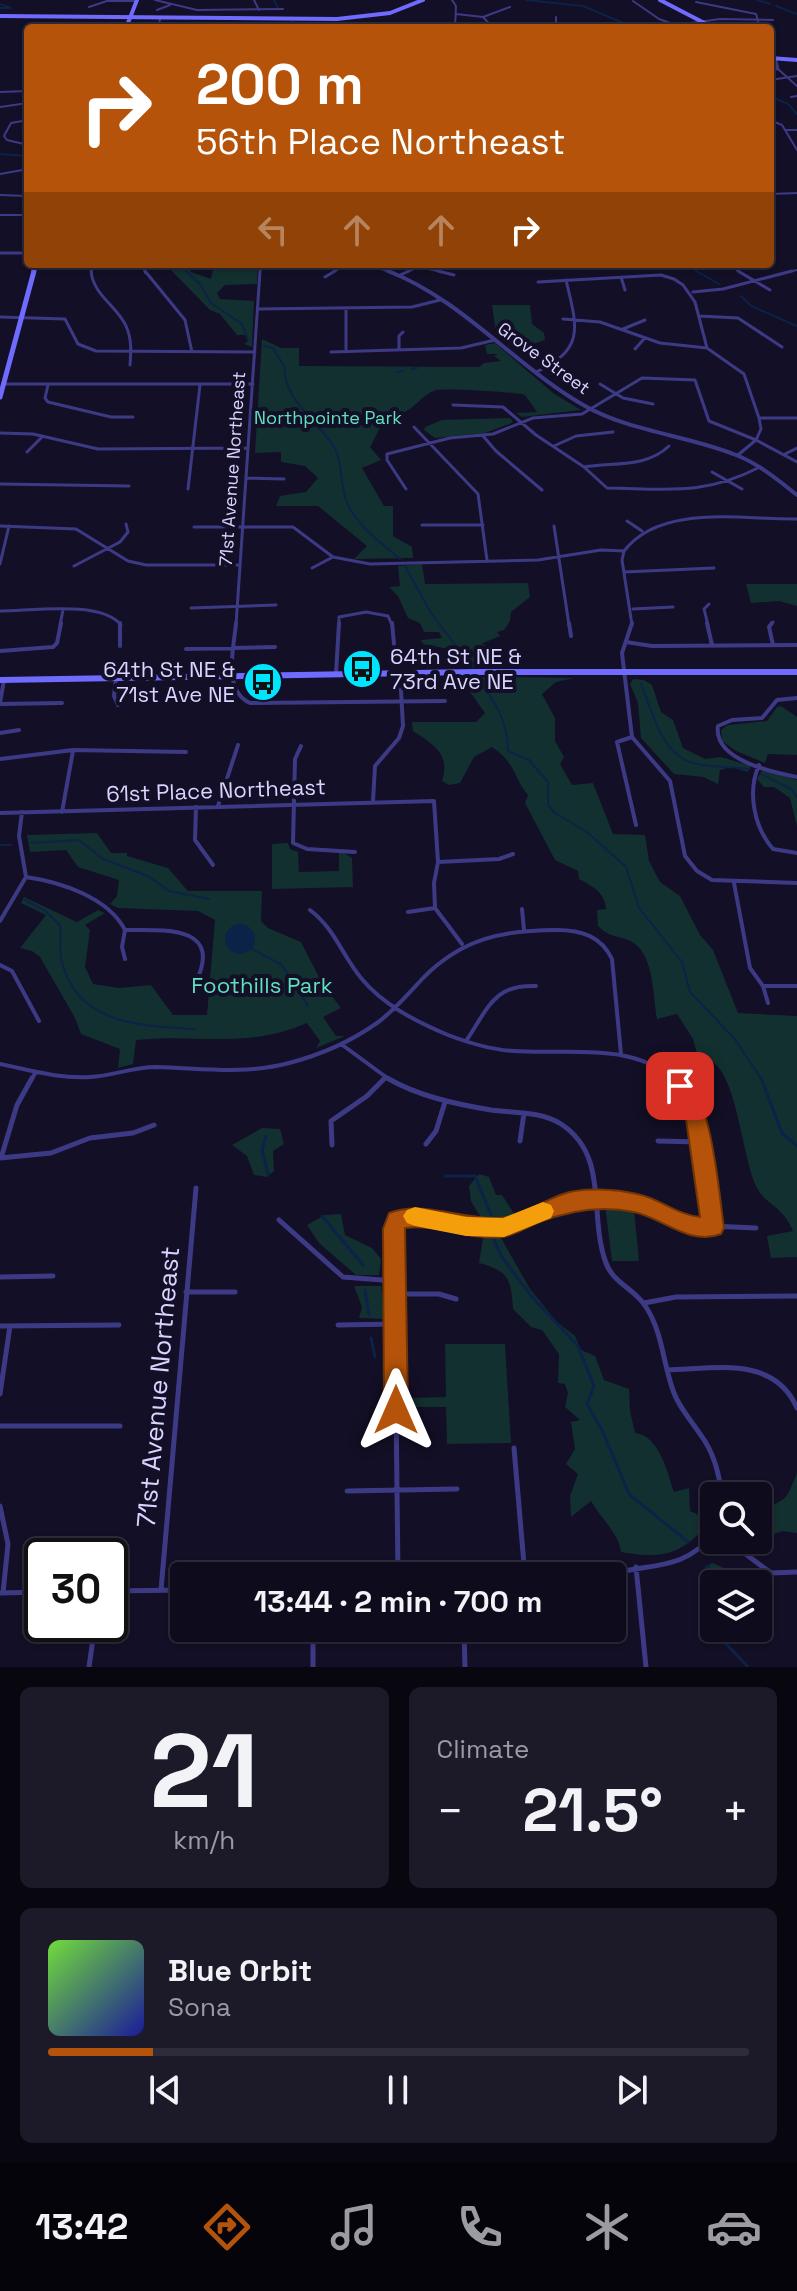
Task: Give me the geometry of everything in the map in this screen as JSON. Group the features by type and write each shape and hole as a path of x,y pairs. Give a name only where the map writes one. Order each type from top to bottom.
{"main road":[{"path":"127,24 137,0"},
{"path":"0,16 358,18 390,13 423,0"},
{"path":"660,0 707,24"},
{"path":"774,59 797,60"},
{"path":"0,397 35,268"},
{"path":"2,680 400,673 797,672"}],"street":[{"path":"89,7 107,1 137,0"},
{"path":"155,0 173,5 214,8 283,9"},
{"path":"166,2 171,0"},
{"path":"254,0 259,10"},
{"path":"454,0 455,24"},
{"path":"633,1 665,22 678,24"},
{"path":"696,2 748,10 756,14 759,24"},
{"path":"157,10 173,5"},
{"path":"456,14 483,17 510,7"},
{"path":"483,17 489,24"},
{"path":"556,17 556,24"},
{"path":"159,24 160,19"},
{"path":"691,24 773,20"},
{"path":"774,61 778,69 797,86"},
{"path":"774,79 797,76"},
{"path":"0,92 24,91"},
{"path":"791,97 797,96"},
{"path":"0,107 24,104"},
{"path":"24,121 13,122 4,137 24,145"},
{"path":"774,122 782,125 797,150"},
{"path":"785,130 797,130"},
{"path":"0,174 24,170"},
{"path":"774,194 797,193"},
{"path":"0,195 24,196"},
{"path":"0,215 24,215"},
{"path":"0,253 24,253"},
{"path":"92,268 94,286 129,326 130,365"},
{"path":"144,268 147,278 186,319 192,336 192,352"},
{"name":"71st Avenue Northeast","path":"232,676 261,268"},
{"path":"325,277 341,268"},
{"name":"Grove Street","path":"380,268 400,275 440,300 591,409 737,455 760,467 797,495"},
{"path":"400,275 417,268"},
{"path":"423,268 454,275"},
{"path":"733,268 770,290"},
{"path":"693,292 723,289 797,270"},
{"path":"538,282 661,275 676,280 693,292 707,348"},
{"path":"620,276 625,290"},
{"path":"536,372 565,358 575,337 566,280"},
{"path":"258,309 412,307 440,300"},
{"path":"346,307 346,349"},
{"path":"699,316 738,318 782,347"},
{"path":"0,317 65,319 76,341 96,351 255,352"},
{"path":"563,319 600,322 644,339 676,346 707,348 744,374 761,429 756,440 737,455"},
{"path":"623,329 645,320"},
{"path":"399,349 399,336 403,332"},
{"path":"331,352 346,349 461,348 496,339"},
{"path":"635,349 644,339"},
{"path":"406,489 387,460 387,454 431,443 483,436 543,417 575,416 636,380 685,377 695,380 709,421 756,440 797,462"},
{"path":"4,384 253,384"},
{"path":"600,384 613,394 653,404"},
{"path":"48,385 45,398 48,402 111,417 133,417"},
{"path":"188,489 200,385"},
{"path":"453,405 503,407 584,467 607,488 703,489 730,482 760,467"},
{"path":"759,418 797,418"},
{"path":"414,427 478,494 487,560"},
{"path":"554,446 576,436 613,432"},
{"path":"0,433 43,436 98,449 248,448"},
{"path":"27,452 43,436"},
{"path":"483,436 492,450 528,475 542,490"},
{"path":"584,467 651,460 669,446"},
{"path":"785,454 797,448"},
{"path":"712,472 742,489"},
{"path":"246,478 284,479"},
{"path":"0,484 129,486"},
{"path":"797,519 686,520 642,531 631,539 624,551 624,572 633,609 632,630 622,653 632,737 669,778 685,856 703,875 734,883 797,883"},
{"path":"627,521 642,531"},
{"path":"74,566 125,537 126,524"},
{"path":"422,525 483,525"},
{"path":"0,526 76,529 128,561 146,565 240,565"},
{"path":"0,564 9,526"},
{"path":"194,527 286,526 300,529 333,557 370,564 559,557 601,550 624,551"},
{"path":"554,526 571,636"},
{"path":"312,568 333,557"},
{"path":"624,572 714,568"},
{"path":"709,604 704,609 712,645"},
{"path":"191,608 276,605"},
{"path":"633,609 673,607"},
{"path":"0,651 53,647 63,610"},
{"path":"0,611 96,610 112,616 122,627 120,646"},
{"path":"336,674 339,617 366,612 383,613 391,618 394,644"},
{"path":"773,622 769,627 773,645"},
{"path":"626,642 652,646 797,645"},
{"path":"186,649 275,647"},
{"path":"373,801 375,766 401,733 400,673"},
{"path":"232,676 237,695 256,704 445,701"},
{"path":"116,678 114,696 118,705"},
{"path":"2,680 0,703 62,703"},
{"path":"797,698 777,700 762,718 732,720 718,726 714,735 722,748 759,765 797,777"},
{"path":"0,733 19,730"},
{"path":"632,737 617,743 623,758 636,825"},
{"path":"218,806 238,745"},
{"path":"301,746 295,759 293,803 293,839 297,847 355,852"},
{"path":"0,759 73,750 186,752"},
{"path":"62,812 73,750"},
{"path":"759,765 752,779 752,792 764,837 773,849 797,853"},
{"name":"61st Place Northeast","path":"0,813 434,801 438,862"},
{"path":"196,807 195,840 213,865"},
{"path":"0,921 26,877 19,836 22,812"},
{"path":"462,944 435,908 434,883 438,862 499,859 513,854"},
{"path":"26,877 51,881 115,913 125,930 122,947 125,959"},
{"path":"734,883 750,968 763,986 768,1003"},
{"path":"408,912 435,908"},
{"path":"522,909 524,930"},
{"path":"310,910 336,931 358,974 394,1008 466,1041 512,1051 621,1054 648,1062 670,1076 690,1101 700,1142 713,1228"},
{"path":"125,930 169,930 182,932 197,940 203,948 204,962 196,982"},
{"path":"0,1064 86,1078 142,1067 250,1070 278,1066 341,1044 379,1022 439,961 462,944 497,932 524,930 572,930 591,935 609,952 621,1054"},
{"path":"0,965 12,971 39,1021"},
{"path":"466,1041 505,987 536,986"},
{"path":"763,986 797,986"},
{"path":"341,1044 384,1079 445,1102 556,1120 580,1137 591,1156 605,1263 619,1282 644,1303 658,1331 667,1370 683,1414 703,1437 715,1460 719,1482"},
{"path":"36,1071 17,1105 0,1158 51,1153 90,1138 133,1133 154,1125"},
{"path":"332,1145 331,1121 367,1096 384,1079"},
{"path":"426,1144 436,1131 445,1102"},
{"path":"520,1141 524,1113"},
{"path":"658,1141 700,1142"},
{"name":"71st Avenue Northeast","path":"161,1590 196,1188"},
{"path":"398,1562 394,1229 397,1220 423,1216 466,1227 504,1227 568,1201 598,1200 637,1203 688,1225 756,1228"},
{"path":"279,1220 343,1277 395,1281"},
{"path":"0,1277 53,1276"},
{"path":"186,1292 235,1292"},
{"path":"395,1294 439,1294 456,1299"},
{"path":"644,1303 676,1297 797,1296"},
{"path":"338,1325 396,1324"},
{"path":"0,1326 119,1325"},
{"path":"0,1394 10,1326"},
{"path":"667,1370 755,1369 769,1373 789,1390 797,1408"},
{"path":"0,1426 120,1426"},
{"path":"514,1448 524,1562"},
{"path":"347,1491 457,1489"},
{"path":"0,1506 8,1544 2,1593 24,1592"},
{"path":"626,1570 677,1565 700,1549"},
{"path":"746,1554 771,1573 797,1572"},
{"path":"636,1567 646,1667"},
{"path":"128,1591 170,1590"},
{"path":"89,1667 92,1642"},
{"path":"313,1642 313,1667"},
{"path":"464,1642 465,1667"}],"green space":[{"path":"169,268 190,268 191,272 211,279 213,268 258,268 257,284 225,285 217,293 220,299 254,301 252,347 244,344 248,341 246,335 237,335 220,314 210,310"},
{"path":"492,305 530,305 532,324 544,333 545,340 516,350 496,333"},
{"name":"Northpointe Park","path":"262,339 281,348 299,348 299,366 479,367 484,363 501,361 494,356 498,354 487,354 485,345 495,343 553,393 581,410 522,417 516,413 537,412 525,395 436,390 410,409 388,415 370,447 381,460 362,468 384,506 393,506 393,536 412,547 413,558 354,559 367,546 318,506 276,506 280,496 306,492 318,478 305,466 281,462 281,452 255,453"},
{"name":"Northpointe Park","path":"510,418 513,422 485,433 435,438 424,430 442,420"},
{"path":"422,564 425,584 528,583 530,597 511,612 504,630 497,632 500,636 481,644 492,646 494,663 464,667 454,650 423,644 421,640 442,638 439,632 424,632 420,623 408,618 398,596 389,587 400,586 398,566"},
{"path":"746,584 797,584 797,606 779,601 751,603"},
{"path":"460,678 574,678 556,682 542,694 555,718 555,741 564,757 560,764 572,785 593,783 613,834 645,835 649,861 660,882 680,896 700,935 713,950 738,1013 797,1016 797,1257 771,1258 767,1236 793,1231 784,1216 757,1188 729,1086 722,1073 714,1063 697,1054 693,1039 677,1014 657,1019 645,956 632,942 598,926 597,910 606,909 603,898 597,890 579,879 578,871 555,860 525,803 528,795 510,764 492,747 474,757 460,783 449,785 442,781 444,764 438,751 413,731 412,722 476,722 485,713"},
{"path":"633,679 652,685 661,712 673,720 683,748 705,759 721,757 751,766 748,772 731,767 720,770 718,784 703,777 674,774 641,738 638,703 630,684"},
{"path":"781,706 797,717 797,755 768,754 765,763 736,751 722,741 721,730 728,725 767,721"},
{"path":"762,770 797,780 797,826 790,798 774,787 764,787 757,779"},
{"name":"Foothills Park","path":"97,833 111,853 127,853 127,856 168,868 188,891 262,891 261,921 268,928 301,942 322,983 341,1008 323,1017 336,1036 345,1036 316,1048 320,1041 307,1023 263,1036 136,1040 133,1064 118,1068 120,1049 81,1034 40,957 20,948 46,915 21,903 24,897 77,922 98,910 105,913 85,925 90,930 85,967 93,984 119,988 151,985 173,1015 207,1015 215,920 198,911 118,908 110,904 117,896 119,880 78,867 66,850 30,852 27,835"},
{"path":"288,843 290,849 298,852 299,872 339,871 339,850 352,858 353,887 272,889 272,844"},
{"path":"262,1128 280,1129 284,1144 273,1151 274,1171 267,1177 254,1175 247,1156 232,1145"},
{"path":"479,1174 489,1177 496,1195 502,1195 517,1218 484,1223 471,1201 469,1186"},
{"path":"605,1205 634,1210 639,1261 612,1261"},
{"path":"341,1214 345,1235 372,1248 381,1259 379,1275 356,1275 319,1243 307,1225 325,1215"},
{"path":"497,1231 530,1289 557,1322 575,1336 581,1350 595,1356 604,1380 629,1389 635,1433 651,1441 656,1448 674,1492 689,1488 690,1511 700,1516 700,1532 682,1547 672,1552 649,1555 621,1552 613,1532 591,1501 571,1517 570,1496 578,1474 566,1464 575,1449 571,1422 580,1420 565,1407 568,1393 565,1384 558,1383 559,1354 542,1330 531,1327 513,1309 509,1283 502,1273 479,1263 484,1232"},
{"path":"354,1286 381,1286 385,1319 359,1318 362,1307"},
{"path":"445,1344 505,1344 511,1443 447,1444 446,1407 407,1407 407,1398 446,1397"},
{"path":"797,1473 797,1533 783,1531 772,1534 772,1505 785,1498"},
{"path":"712,1563 724,1570 706,1570 705,1567"}],"water":[{"path":"240,924 246,925 254,933 254,945 246,953 240,954 234,953 226,945 225,939 226,933 234,925"}],"waterway":[{"path":"274,0 278,8"},
{"path":"526,0 583,6 626,24"},
{"path":"757,0 770,4"},
{"path":"0,4 11,8 0,8"},
{"path":"776,6 797,14"},
{"path":"774,98 788,104 797,114"},
{"path":"0,154 24,156"},
{"path":"182,268 200,284 211,303 242,324 248,340"},
{"path":"691,268 719,284"},
{"path":"741,296 751,306 797,326"},
{"path":"264,346 273,348 284,366"},
{"path":"285,368 289,389 295,399 333,445 348,505 371,535 400,559"},
{"path":"411,369 417,368"},
{"path":"397,372 403,371"},
{"path":"405,566 431,613 472,667"},
{"path":"474,677 498,711 506,730 508,751 529,760 548,782 548,805 555,813 587,832 626,867 639,908 682,962 690,992 734,1038 761,1079"},
{"path":"641,684 660,732 685,760 710,766 748,769"},
{"path":"492,692 501,687"},
{"path":"761,774 791,789 797,797"},
{"path":"31,843 79,840 103,859 148,876 169,891 209,899"},
{"path":"0,845 11,845"},
{"path":"25,900 44,910 60,925 61,957 70,983 82,999 114,1018 154,1026 195,1029"},
{"path":"252,949 282,965 308,1006"},
{"path":"761,1079 782,1133 797,1146"},
{"path":"266,1136 262,1150 268,1174"},
{"path":"445,1176 475,1176 491,1215"},
{"path":"322,1216 363,1265"},
{"path":"493,1238 502,1257 532,1297 578,1346 594,1386 587,1404 602,1430 629,1494 688,1542"},
{"path":"365,1290 369,1314"},
{"path":"371,1338 375,1357"},
{"path":"708,1566 710,1570"},
{"path":"724,1642 748,1667"}],"slow traffic":[{"path":"415,1216 466,1227 504,1227 543,1211"}],"place":[{"name":"64th St NE & 73rd Ave NE","path":"362,669"},
{"name":"64th St NE & 71st Ave NE","path":"263,682"}],"route":[{"path":"396,1410 394,1229 397,1220 423,1216 466,1227 504,1227 568,1201 598,1200 637,1203 679,1223 713,1228 696,1119 690,1101 680,1086"}]}
